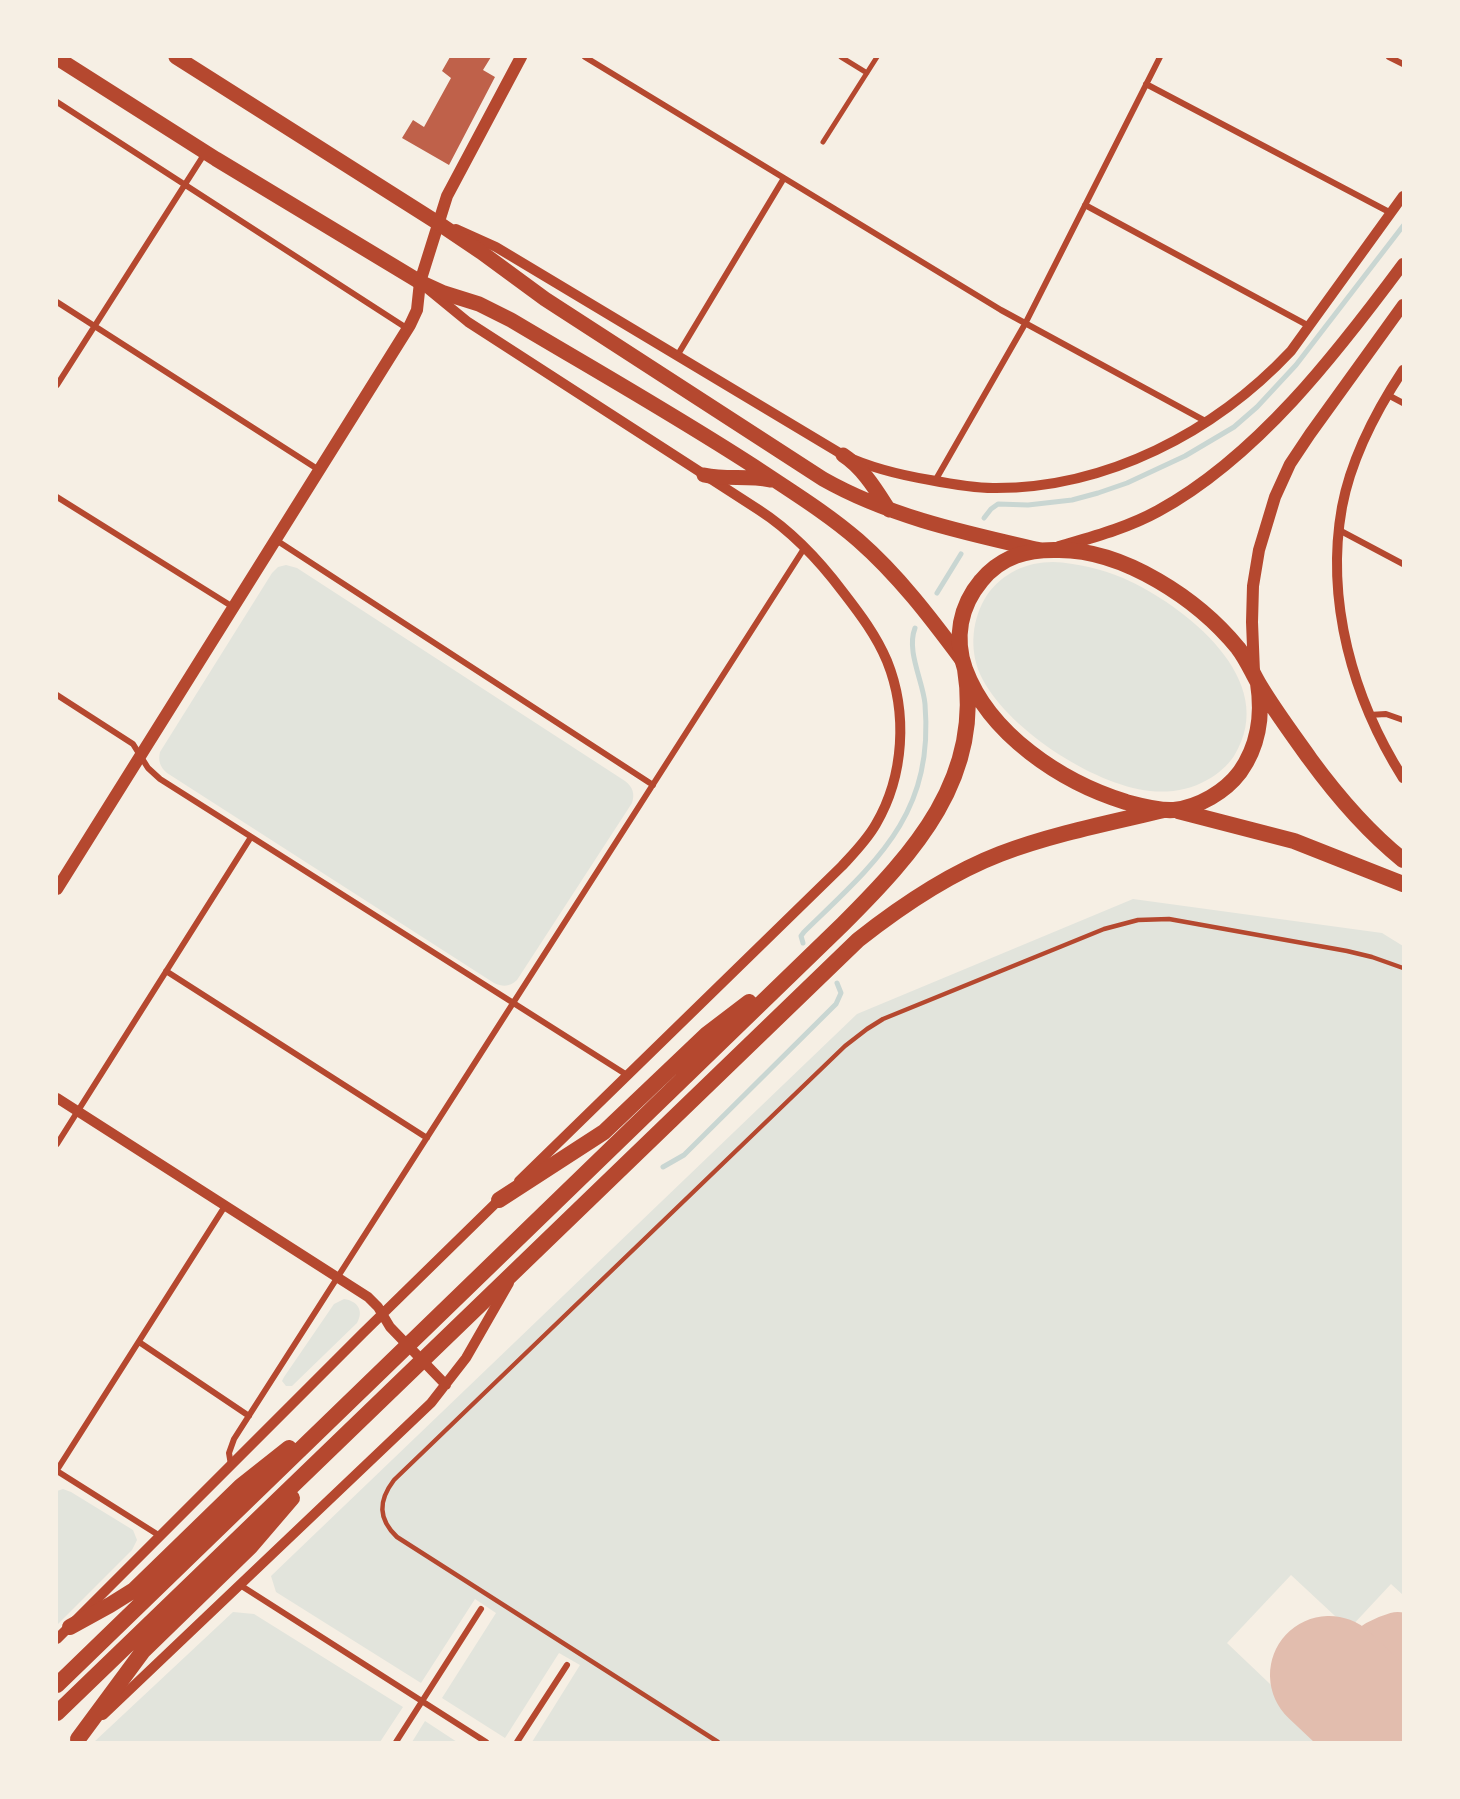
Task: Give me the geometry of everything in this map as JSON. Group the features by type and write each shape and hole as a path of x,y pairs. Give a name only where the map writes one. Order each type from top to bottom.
{"highway":[{"path":"57,1684 886,880 919,840 937,813 957,772 966,738 969,702 960,642 960,623 966,605 981,581 995,567 1012,556 1046,550 1083,552 1099,556 1155,579 1193,605 1238,648 1302,748 1332,788 1367,827 1403,860"},
{"path":"964,664 989,713 1011,735 1035,756 1104,794 1134,804 1169,810 1280,837 1403,884"},
{"path":"57,1713 844,951 887,918 940,884 997,855 1067,833 1194,805 1221,790 1236,777 1248,760 1257,740 1261,706 1256,678"},
{"path":"499,1200 604,1132 712,1030 799,966"},
{"path":"70,1627 134,1590 247,1480 345,1406"},
{"path":"76,1740 143,1651 260,1537 334,1445"}],"main road":[{"path":"176,57 438,223 545,300 814,474 852,495 889,510 956,531 1046,550 1111,531 1146,517 1179,498 1220,469 1304,388 1350,334 1403,264"},
{"path":"57,889 408,329 417,310 420,282 449,192 522,57"},
{"path":"57,58 420,282 444,293 479,304 506,317 699,431 841,525 888,568 923,607 964,664"},
{"path":"1256,678 1252,622 1253,586 1259,550 1275,497 1290,464 1403,305"},
{"path":"843,455 863,472 889,510"},
{"path":"704,475 721,478 761,478 778,483"}],"street":[{"path":"585,57 1025,324 1208,422"},
{"path":"841,57 867,73"},
{"path":"823,142 877,57"},
{"path":"935,481 1025,324 1160,57"},
{"path":"1389,57 1403,64"},
{"path":"1146,84 1391,213"},
{"path":"57,102 408,329"},
{"path":"57,385 206,152"},
{"path":"677,356 784,178"},
{"path":"438,223 496,247 843,455 889,472 977,488 1009,488 1042,485 1108,469 1153,452 1208,422 1276,367 1291,351 1403,196"},
{"path":"1085,205 1310,326"},
{"path":"57,1639 382,1314 842,866 866,840 890,794 898,761 900,735 900,710 893,677 872,631 824,567 771,518 473,326 447,307 420,282"},
{"path":"57,302 320,470"},
{"path":"1403,370 1369,431 1353,469 1342,507 1338,572 1342,617 1355,677 1369,715 1403,778"},
{"path":"1388,395 1403,403"},
{"path":"57,497 233,608"},
{"path":"1339,530 1403,564"},
{"path":"276,540 653,785"},
{"path":"231,1465 228,1457 230,1448 249,1416 805,547"},
{"path":"57,695 128,740 156,776 627,1075"},
{"path":"1369,715 1386,714 1403,720"},
{"path":"57,1144 251,837"},
{"path":"166,971 427,1138"},
{"path":"57,1098 371,1300 390,1327 446,1385"},
{"path":"160,1536 57,1471 225,1206"},
{"path":"76,1740 415,1420 446,1385 472,1349 519,1266"},
{"path":"139,1342 249,1416"},
{"path":"240,1585 486,1742"},
{"path":"396,1742 481,1610"},
{"path":"517,1742 567,1665"}],"lane":[{"path":"718,1742 397,1537 388,1527 382,1513 383,1499 394,1480 845,1046 883,1019 1104,929 1127,922 1149,919 1179,920 1347,951 1366,955 1403,969"}],"shaded area":[{"path":"1053,562 1098,569 1147,590 1198,626 1219,649 1236,673 1245,700 1246,728 1234,756 1219,772 1194,786 1165,792 1127,786 1103,778 1077,765 1029,733 992,694 980,674 974,654 975,624 982,604 993,587 1016,570 1034,564"},
{"path":"286,565 297,568 625,781 632,788 632,803 517,980 512,984 503,986 494,983 167,773 161,766 160,752 272,573 278,567"},
{"path":"1133,899 1382,933 1403,946 1403,1595 1391,1584 1349,1629 1291,1575 1227,1643 1331,1742 532,1742 580,1665 559,1653 505,1738 442,1698 496,1613 475,1599 421,1683 276,1592 271,1576 857,1014"},
{"path":"344,1299 353,1302 358,1307 360,1314 357,1323 292,1386 286,1386 282,1381 284,1377 334,1304"},
{"path":"63,1489 133,1530 137,1540 132,1550 57,1625 57,1491"},
{"path":"233,1612 254,1614 403,1707 380,1742 94,1742"},
{"path":"425,1721 457,1742 412,1742"}],"building":[{"path":"450,57 491,57 483,70 495,77 449,165 402,138 413,120 424,127 451,78 442,71"}],"waterway":[{"path":"984,518 998,504 1028,505 1072,500 1127,483 1185,456 1234,427 1257,407 1296,365 1403,226"},
{"path":"937,593 961,554"},
{"path":"803,943 801,936 804,932 877,858 895,833 910,806 920,776 925,743 924,695 912,646 915,628"},
{"path":"663,1167 684,1155 836,1004 841,993 837,983"}],"taxiway":[{"path":"1378,1742 1364,1728 1355,1713 1350,1697 1350,1682 1355,1667 1364,1654 1378,1644 1397,1636 1403,1641"}],"runway":[{"path":"1329,1675 1400,1742"}]}
